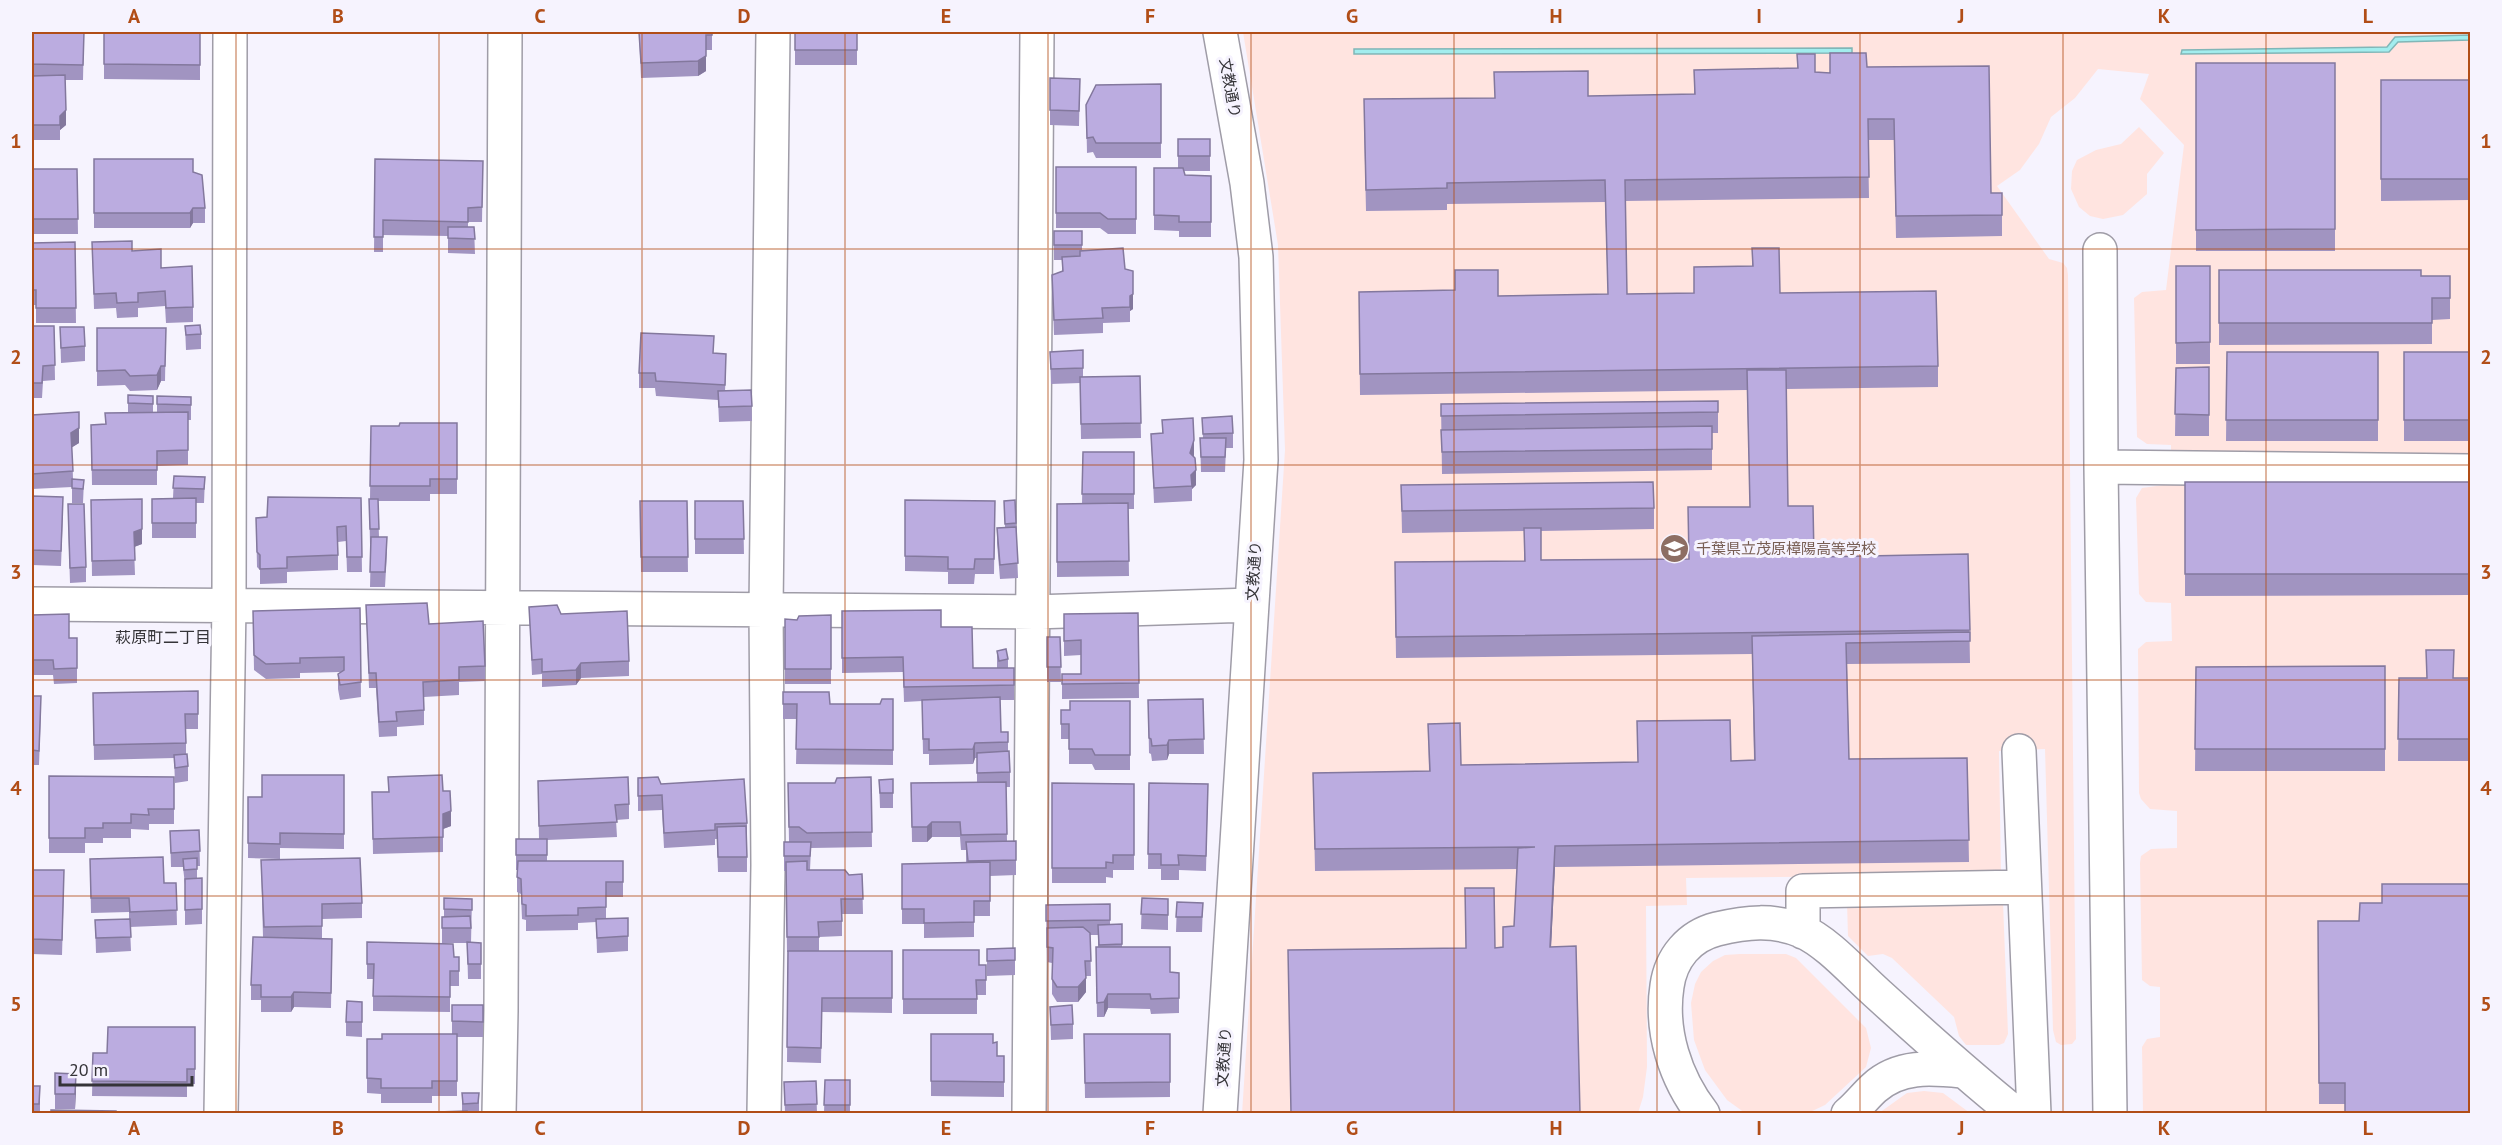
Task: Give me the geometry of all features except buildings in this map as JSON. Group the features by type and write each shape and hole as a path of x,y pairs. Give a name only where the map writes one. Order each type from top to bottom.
{"street":[{"path":"221,1113 229,604 230,32"},
{"path":"499,1113 505,32"},
{"path":"764,1113 768,865 766,609 773,32"},
{"path":"1029,1113 1037,32"},
{"name":"文教通り","path":"1220,1113 1261,460 1256,257 1247,183 1221,32"},
{"path":"2100,250 2110,1113"},
{"path":"2101,467 2470,471"},
{"path":"32,604 1034,612 1251,605"},
{"path":"2019,751 2034,1113"},
{"path":"1803,932 1803,891 2024,887"},
{"path":"1690,1109 1668,1037 1665,994 1669,974 1675,958 1692,940 1710,931 1756,922 1786,926 1818,940 1962,1071 2016,1113"},
{"path":"1848,1113 1858,1106 1874,1087 1895,1073 1927,1068 1962,1071"}],"shaded area":[{"name":"千葉県立茂原樟陽高等学校","path":"1243,32 2470,32 2470,1113 2143,1113 2142,1047 2147,1039 2160,1037 2160,987 2150,986 2142,980 2140,863 2141,856 2151,849 2177,848 2177,811 2150,809 2139,793 2138,649 2146,642 2172,641 2171,603 2146,602 2139,594 2136,498 2142,488 2171,484 2171,445 2147,444 2137,437 2134,298 2142,292 2166,290 2184,145 2140,99 2149,74 2098,69 2075,98 2051,117 2039,144 2020,170 1997,186 2049,259 2063,263 2068,275 2076,1039 2072,1044 2061,1045 2056,1042 2053,1030 2045,749 1999,751 2001,875 1686,878 1687,905 1646,906 1647,1067 1643,1097 1638,1113 1242,1114 1285,450 1278,245"},
{"path":"2139,127 2164,153 2147,174 2147,194 2123,215 2103,219 2090,216 2079,207 2071,189 2072,171 2077,160 2096,150 2121,144"},
{"path":"2003,902 2008,1034 2004,1043 1999,1045 1966,1045 1959,1036 1954,1017 1892,958 1883,954 1868,956 1848,936 1847,903"},
{"path":"1786,954 1796,958 1866,1028 1871,1048 1866,1067 1825,1105 1808,1113 1745,1113 1727,1100 1705,1070 1694,1040 1691,1003 1695,984 1701,972 1713,961 1725,955"},
{"path":"1924,1091 1943,1093 1970,1113 1879,1113 1907,1093"}],"water":[{"path":"2470,35 2470,40 2398,42 2389,52 2181,54 2182,50 2387,47 2395,37"},
{"path":"1852,48 1852,53 1354,54 1354,49"}],"place":[{"name":"千葉県立茂原樟陽高等学校","path":"1675,549"}],"district":[{"name":"萩原町二丁目","path":"163,637"}]}
